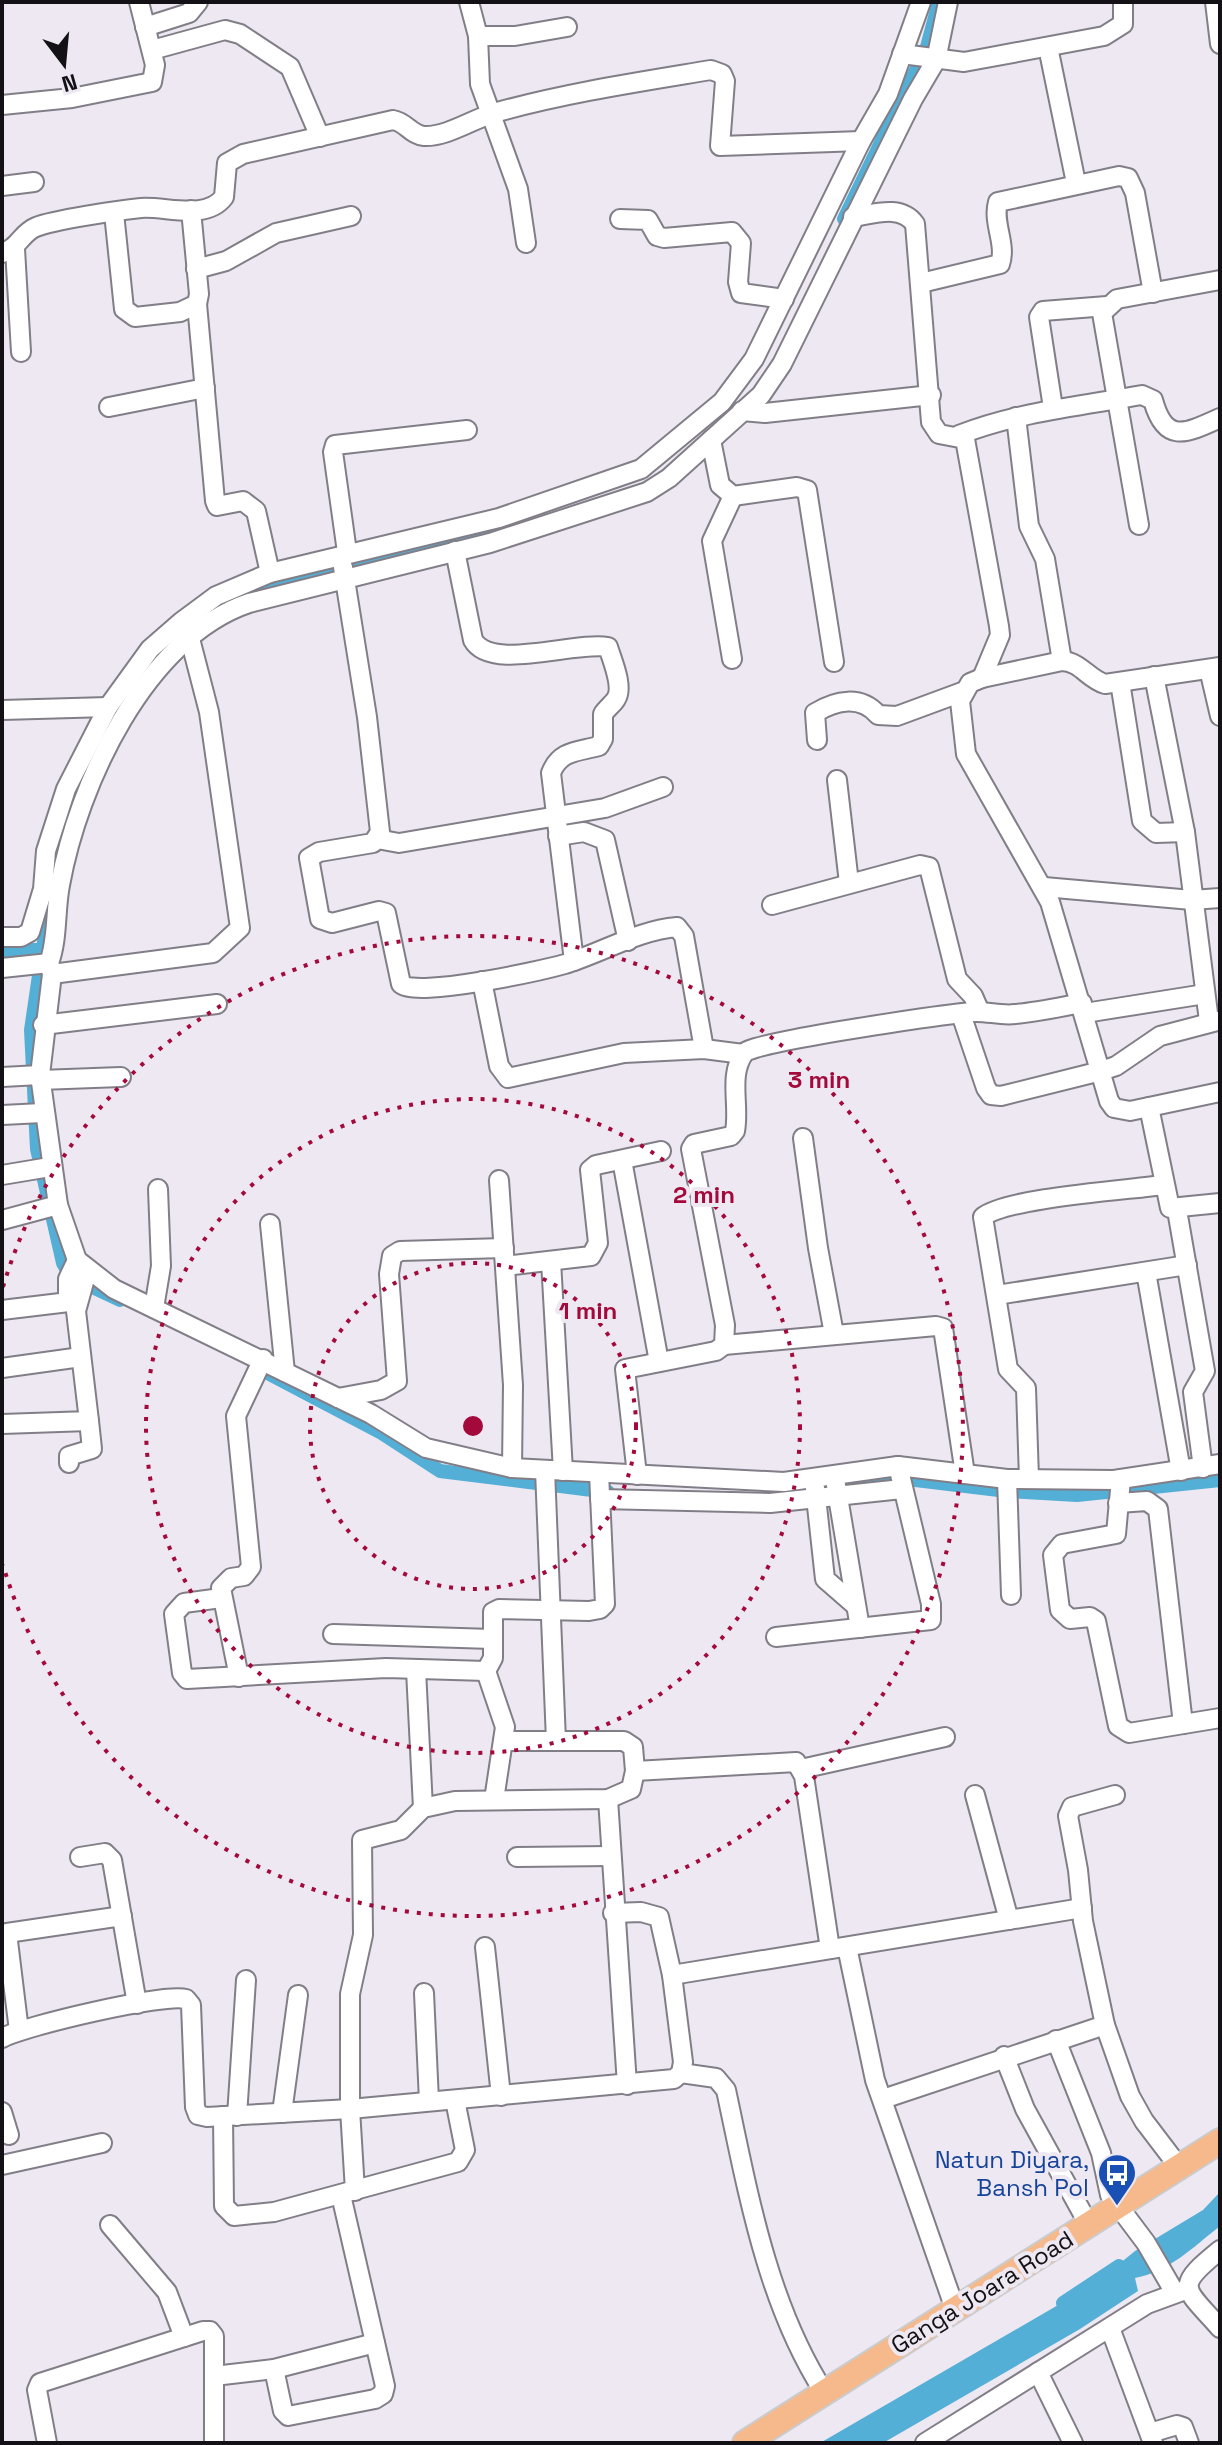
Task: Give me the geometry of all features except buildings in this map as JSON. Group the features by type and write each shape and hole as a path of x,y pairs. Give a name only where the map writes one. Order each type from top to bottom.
{"main road":[{"name":"Ganga Joara Road","path":"745,2443 1220,2141"}],"street":[{"path":"2,105 143,86 155,76 152,50 139,2"},
{"path":"145,27 189,13 198,2"},
{"path":"469,2 478,36 477,73 518,189 526,243"},
{"path":"2,937 21,937 30,932 43,889 46,851 59,806 108,707 150,649 231,609 343,563 499,518 651,464 722,402 748,370 861,141 888,94 920,56 921,2"},
{"path":"69,1463 69,1456 92,1449 81,1357 80,1280 51,1207 42,1168 36,1113 35,1076 43,1025 44,967 83,793 140,691 216,596 270,573 455,551 638,496 669,478 771,383 853,217 920,56 948,2"},
{"path":"920,56 964,62 1048,47 1117,30 1123,24 1123,2"},
{"path":"1215,2 1220,44"},
{"path":"478,36 515,36 567,27"},
{"path":"152,50 225,30 240,34 290,67 320,137"},
{"path":"1048,47 1076,183"},
{"path":"21,352 9,251 35,227 141,208 191,210 219,203 224,197 227,163 233,157 393,120 400,121 414,133 431,135 493,113 614,86 718,70 725,81 720,146 861,141"},
{"path":"921,283 1000,264 1003,255 995,211 998,202 1119,176 1133,184 1153,293"},
{"path":"2,186 34,182"},
{"path":"191,210 217,506 243,501 256,511 270,573"},
{"path":"853,217 898,211 909,215 915,224 934,430 939,434 959,435 1053,408 1149,396 1159,423 1169,430 1183,431 1220,418"},
{"path":"114,213 123,303 127,315 135,317 180,312 197,304"},
{"path":"196,269 226,261 276,233 351,216"},
{"path":"620,219 648,220 657,236 664,238 732,232 741,243 738,282 741,293 784,299"},
{"path":"1139,525 1102,313 1117,299 1220,280"},
{"path":"1053,408 1039,317 1043,311 1053,309 1107,306"},
{"path":"109,407 205,388"},
{"path":"742,411 765,413 931,395"},
{"path":"1016,417 1029,526 1045,559 1062,661"},
{"path":"377,839 380,832 367,717 343,563 333,452 335,445 467,430"},
{"path":"959,435 965,439 1000,635 982,678"},
{"path":"711,440 720,485 733,496 797,487 807,490 834,662"},
{"path":"732,659 712,541 733,496"},
{"path":"455,551 473,640 478,649 504,653 548,653 593,644 608,647 619,689 617,698 603,714 603,739 599,746 566,754 556,760 551,773 574,961"},
{"path":"2,968 213,953 240,928 209,712 188,631"},
{"path":"817,740 815,713 825,707 859,700 868,704 878,715 897,716 962,692 970,683 982,678 1062,661 1074,662 1096,681 1105,684 1214,668 1220,716"},
{"path":"961,1014 991,1095 1001,1096 1116,1066 1150,1041 1214,1021 1205,994 1185,832 1154,676"},
{"path":"1120,682 1142,821 1156,833 1185,832"},
{"path":"962,692 966,754 1044,887 1114,1108 1130,1111 1220,1092"},
{"path":"2,710 108,707"},
{"path":"837,780 849,883"},
{"path":"663,787 557,826 399,843 377,839 309,858 320,919 332,923 379,911 386,913 401,984 406,988 482,981 574,961 667,928 682,930 704,1049"},
{"path":"557,826 605,840 628,941"},
{"path":"772,905 920,865 929,867 957,979 973,996 980,1012"},
{"path":"1044,887 1192,900 1220,898"},
{"path":"482,981 499,1066 508,1078 624,1053 704,1049 743,1054"},
{"path":"724,1345 725,1325 691,1149 694,1144 731,1136 735,1131 734,1085 743,1054 755,1045 797,1036 961,1014 1014,1015 1205,994"},
{"path":"43,1025 217,1004"},
{"path":"2,1077 121,1077"},
{"path":"2,1310 80,1280 154,1308 259,1367 285,1372 426,1448 600,1487 759,1503 898,1466 1007,1479 1121,1479 1212,1466 1193,1392 1205,1371 1187,1265 1177,1210 1166,1202 1149,1107"},
{"path":"2,1115 36,1113"},
{"path":"803,1138 834,1334"},
{"path":"338,1398 391,1387 397,1381 389,1274 392,1256 400,1251 551,1261 591,1256 596,1252 590,1170 661,1151"},
{"path":"622,1160 659,1362"},
{"path":"2,1175 42,1168"},
{"path":"499,1180 513,1385 512,1468"},
{"path":"1029,1479 1026,1388 1008,1369 983,1217 989,1211 1163,1185"},
{"path":"154,1308 161,1266 158,1189"},
{"path":"1177,1210 1220,1203"},
{"path":"2,1220 51,1207"},
{"path":"270,1224 285,1372"},
{"path":"551,1261 550,1478 556,1741"},
{"path":"997,1295 1187,1265"},
{"path":"1146,1272 1181,1471"},
{"path":"637,1475 624,1377 629,1367 716,1351 724,1345 834,1334 943,1328 965,1474"},
{"path":"2,1368 81,1357"},
{"path":"239,1677 221,1598 224,1582 244,1576 251,1567 236,1416 259,1367"},
{"path":"2,1424 89,1421"},
{"path":"776,1637 931,1620 931,1604 898,1466"},
{"path":"600,1487 637,1475 902,1489"},
{"path":"1007,1479 1011,1595"},
{"path":"1121,1479 1116,1534 1062,1544 1053,1555 1060,1610 1070,1619 1090,1617 1096,1621 1118,1726 1123,1730 1129,1733 1220,1718"},
{"path":"494,1800 505,1741 502,1716 486,1671 493,1658 493,1612 499,1609 589,1611 600,1609 605,1604 600,1487"},
{"path":"826,1487 860,1628"},
{"path":"826,1487 825,1579 856,1606"},
{"path":"1118,1503 1147,1501 1158,1509 1183,1724"},
{"path":"221,1598 184,1603 174,1614 182,1673 194,1681 386,1668 486,1671"},
{"path":"333,1634 492,1639"},
{"path":"416,1670 423,1808"},
{"path":"801,1769 945,1737"},
{"path":"274,2369 283,2411 288,2416 375,2399 383,2394 385,2386 348,2193 350,1994 363,1935 362,1840 401,1830 423,1808 455,1801 608,1799 631,1789 635,1771 633,1747 624,1741 505,1741"},
{"path":"635,1771 790,1760 801,1769 838,1948 872,2067 955,2309"},
{"path":"975,1795 1009,1920"},
{"path":"1115,1795 1072,1807 1068,1816 1082,1908 1105,2025 1130,2096 1144,2121 1179,2167"},
{"path":"608,1799 613,1913 627,2085"},
{"path":"80,1857 105,1853 110,1856 137,2004"},
{"path":"517,1857 611,1856"},
{"path":"672,1975 1082,1908"},
{"path":"122,1916 7,1933 10,2034 169,1997 186,1999 191,2005 195,2107 198,2115 230,2116 350,2109 674,2079 681,2073 683,2062 672,1975 659,1917 641,1912 613,1913"},
{"path":"485,1947 501,2096"},
{"path":"246,1980 230,2116 224,2206 227,2212 234,2216 274,2212 458,2162 464,2157 455,2100"},
{"path":"424,1993 429,2101"},
{"path":"282,2113 298,1995"},
{"path":"883,2099 1004,2056 1105,2025"},
{"path":"1056,2040 1101,2153 1110,2195 1164,2271 1220,2328"},
{"path":"1004,2056 1030,2118 1089,2225"},
{"path":"681,2073 716,2078 726,2090 752,2211 796,2346 824,2392"},
{"path":"2,2112 9,2135"},
{"path":"2,2165 102,2143"},
{"path":"110,2225 167,2292 184,2337"},
{"path":"930,2442 1147,2304 1182,2291 1190,2274 1220,2250"},
{"path":"1110,2328 1151,2438 1177,2425 1183,2427 1189,2443"},
{"path":"47,2443 37,2390 40,2383 203,2331 214,2336 214,2443"},
{"path":"214,2376 274,2369 375,2343"},
{"path":"1038,2372 1073,2443"}],"water":[{"path":"1220,2192 1220,2226 1170,2264 1135,2278 1138,2291 1080,2329 883,2443 820,2443 1096,2283 1135,2251 1203,2210"}],"waterway":[{"path":"844,219 927,47 939,2"},
{"path":"230,604 261,588 510,528"},
{"path":"61,847 75,794 97,751"},
{"path":"52,887 31,1030 37,1149 63,1263 71,1277 120,1300"},
{"path":"2,950 40,950"},
{"path":"264,1371 380,1432 440,1471 608,1492"},
{"path":"835,1488 899,1478 1007,1491 1077,1495 1220,1480"},
{"path":"1063,2303 1119,2266"}],"place":[{"name":"Natun Diyara, Bansh Pol","path":"1117,2207"}]}
